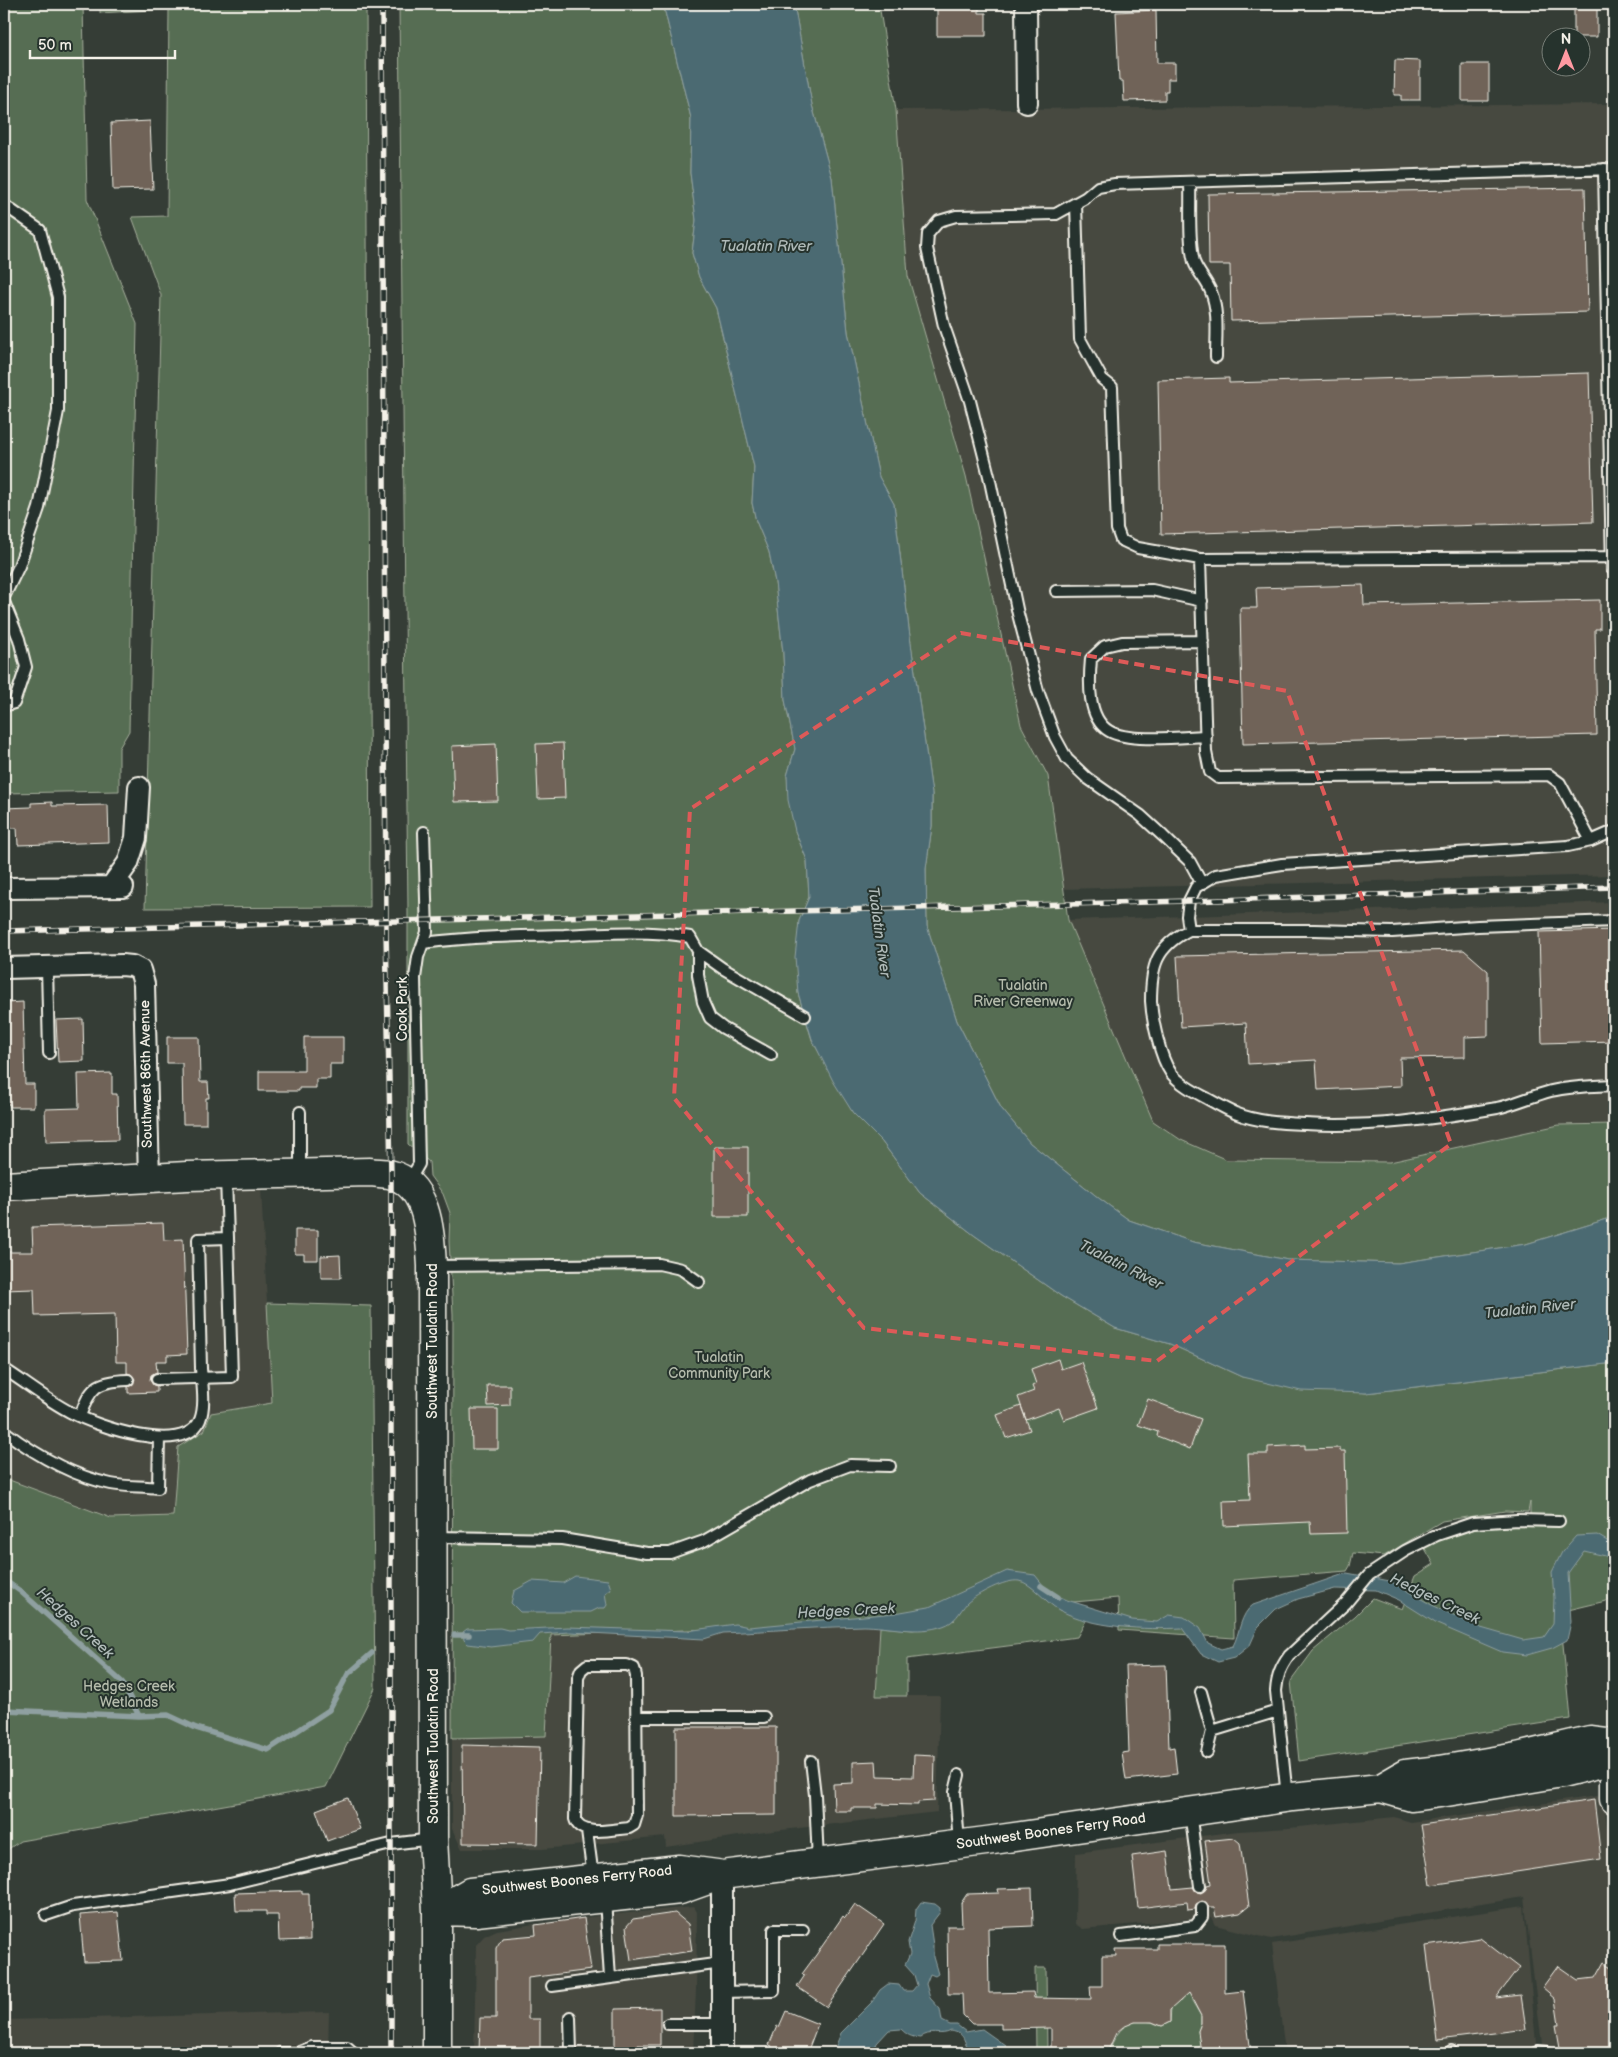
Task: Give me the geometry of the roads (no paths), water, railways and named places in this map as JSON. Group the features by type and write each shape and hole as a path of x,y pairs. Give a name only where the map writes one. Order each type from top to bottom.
{"main road":[{"name":"Southwest Tualatin Road","path":"8,1183 370,1172 391,1174 407,1184 417,1195 427,1216 432,1266 433,1838 437,1910"},
{"name":"Southwest Boones Ferry Road","path":"1381,1788 1405,1774 1517,1758 1590,1740 1614,1743"},
{"name":"Southwest Boones Ferry Road","path":"437,1910 476,1912 599,1888 680,1890 722,1875 1287,1798 1381,1788 1412,1797 1562,1773 1598,1764 1614,1751"},
{"path":"1614,1784 1614,1799"},
{"path":"437,1910 437,2053"}],"street":[{"path":"1026,4 1027,103"},
{"path":"4,888 118,887 136,838 139,787"},
{"name":"Southwest 86th Avenue","path":"47,967 122,964 140,970 144,984 149,1178"},
{"path":"4,968 47,967"},
{"path":"722,1875 722,2053"}],"lane":[{"path":"1202,884 1190,862 1163,836 1140,815 1087,778 1067,759 1055,737 1038,691 1018,614 972,410 944,326 927,248 928,234 939,221 956,216 1056,214 1076,204 1098,187 1115,184 1609,169 1612,569 1614,569"},
{"path":"1190,182 1192,247 1197,269 1211,291 1215,313 1216,356"},
{"path":"1076,204 1080,339 1102,379 1112,387 1117,529 1121,540 1138,548 1200,559 1612,557"},
{"path":"4,205 40,230 58,297 58,411 38,508 19,566 4,597"},
{"path":"1200,559 1206,736 1210,772 1218,778 1549,776 1560,783 1590,841"},
{"path":"1056,591 1152,590 1202,601"},
{"path":"4,602 19,639 26,668 14,703 4,706"},
{"path":"1203,641 1122,642 1104,646 1091,659 1089,681 1095,715 1109,731 1136,738 1206,736"},
{"path":"1189,930 1187,916 1189,901 1196,887 1216,875 1282,864 1568,846 1590,841 1614,831"},
{"name":"Cook Park","path":"407,1184 419,1164 415,978 418,956 427,932 424,832"},
{"path":"1614,921 1478,926 1392,932 1189,930 1162,948 1154,966 1151,989 1151,1014 1158,1041 1171,1072 1190,1090 1236,1113 1262,1120 1332,1126 1402,1123 1499,1107 1550,1091 1576,1086 1614,1085"},
{"path":"423,943 478,938 595,933 670,933 690,937 698,951 722,968 805,1016"},
{"path":"698,951 698,975 703,1002 710,1018 722,1028 770,1055"},
{"path":"47,967 49,1053"},
{"path":"300,1112 300,1174"},
{"path":"157,1379 232,1377 226,1175"},
{"path":"4,1369 40,1394 80,1416 112,1428 159,1438 175,1438 187,1434 196,1427 201,1418 202,1404 198,1239 228,1238"},
{"path":"432,1266 659,1264 681,1269 699,1282"},
{"path":"80,1416 87,1397 93,1388 102,1383 128,1380"},
{"path":"4,1431 32,1453 64,1469 111,1484 158,1488 159,1438"},
{"path":"432,1537 562,1539 647,1553 670,1553 704,1541 757,1509 818,1477 850,1464 890,1466"},
{"path":"1287,1798 1278,1712 1277,1677 1282,1665 1289,1656 1346,1603 1369,1574 1405,1551 1437,1535 1473,1523 1517,1520 1559,1521"},
{"path":"627,1665 634,1668 636,1820 634,1825 629,1828 587,1831 580,1828 576,1819 578,1678 581,1670 587,1666 627,1665"},
{"path":"1201,1692 1212,1731 1207,1752"},
{"path":"1212,1731 1278,1712"},
{"path":"636,1717 764,1717"},
{"path":"811,1761 815,1795 818,1863"},
{"path":"959,1775 954,1792 959,1844"},
{"path":"1190,1811 1200,1886"},
{"path":"587,1831 599,1888 610,1978"},
{"path":"46,1915 73,1906 230,1884 391,1844 433,1838"},
{"path":"1121,1936 1195,1926 1202,1917 1202,1908"},
{"path":"722,1992 774,1991 774,1930 803,1930"},
{"path":"552,1986 722,1963"},
{"path":"570,2017 570,2053"},
{"path":"668,2024 722,2024"},
{"path":"280,2053 297,2053 312,2046 347,2047 354,2053"}],"water":[{"name":"Tualatin River","path":"663,4 794,4 812,105 832,178 848,332 879,477 894,504 932,794 932,826 926,869 927,926 957,1021 1001,1108 1030,1143 1129,1220 1193,1242 1288,1260 1398,1263 1526,1244 1614,1217 1614,1363 1366,1393 1301,1391 1242,1377 1170,1344 1115,1328 1061,1296 974,1235 920,1193 882,1142 853,1113 833,1081 812,1039 798,993 795,957 799,921 809,897 807,860 795,831 788,800 787,776 795,749 785,700 783,653 775,582 769,552 756,521 752,503 754,467 716,308 699,277 692,253 696,220 690,173 691,118"},
{"path":"1597,1535 1614,1545 1614,1558 1584,1551 1568,1573 1571,1622 1567,1640 1552,1648 1527,1655 1502,1652 1437,1624 1399,1600 1376,1590 1335,1589 1298,1599 1276,1609 1258,1627 1250,1645 1234,1658 1218,1662 1201,1654 1182,1628 1135,1628 1087,1621 1059,1610 1029,1585 1019,1581 1006,1582 977,1595 967,1603 951,1622 933,1629 923,1630 873,1626 828,1627 723,1633 704,1639 570,1632 540,1634 533,1642 491,1647 468,1644 464,1640 463,1632 467,1629 500,1628 508,1630 568,1627 687,1631 735,1624 749,1627 895,1613 929,1607 1007,1571 1035,1575 1048,1591 1067,1600 1132,1620 1157,1622 1169,1615 1184,1617 1200,1628 1208,1643 1221,1649 1233,1646 1245,1613 1253,1605 1347,1573 1390,1581 1430,1604 1481,1628 1523,1640 1544,1637 1553,1624 1552,1572 1562,1552 1576,1536"},
{"path":"575,1576 608,1580 611,1589 605,1593 607,1605 605,1608 599,1608 591,1612 520,1612 511,1603 514,1591 532,1581 563,1583"},
{"path":"921,1902 935,1904 940,1908 940,1912 930,1925 933,1957 938,1974 935,1976 930,1974 926,1984 930,1998 940,2009 942,2021 950,2025 957,2025 966,2032 982,2029 1006,2046 1008,2053 978,2053 969,2049 963,2037 956,2032 932,2033 920,2038 909,2035 901,2029 889,2030 877,2043 872,2053 833,2053 841,2033 872,2002 880,1990 888,1984 899,1985 903,1991 912,1991 917,1985 914,1975 905,1965 910,1954 908,1942 915,1921 916,1909"}],"waterway":[{"name":"Hedges Creek","path":"4,1580 20,1591 122,1682 139,1716"},
{"name":"Hedges Creek","path":"1041,1586 1058,1597"},
{"name":"Hedges Creek","path":"454,1635 469,1635"},
{"name":"Hedges Creek","path":"4,1710 139,1716 168,1715 196,1728 268,1750 329,1710 348,1674 372,1653"}],"railway":[{"path":"382,4 386,931 391,1175 391,2053"},
{"path":"4,931 1189,901 1614,887"}],"park label":[{"name":"Tualatin River Greenway","path":"1023,994"},
{"name":"Tualatin Community Park","path":"719,1365"},
{"name":"Hedges Creek Wetlands","path":"129,1694"}]}
